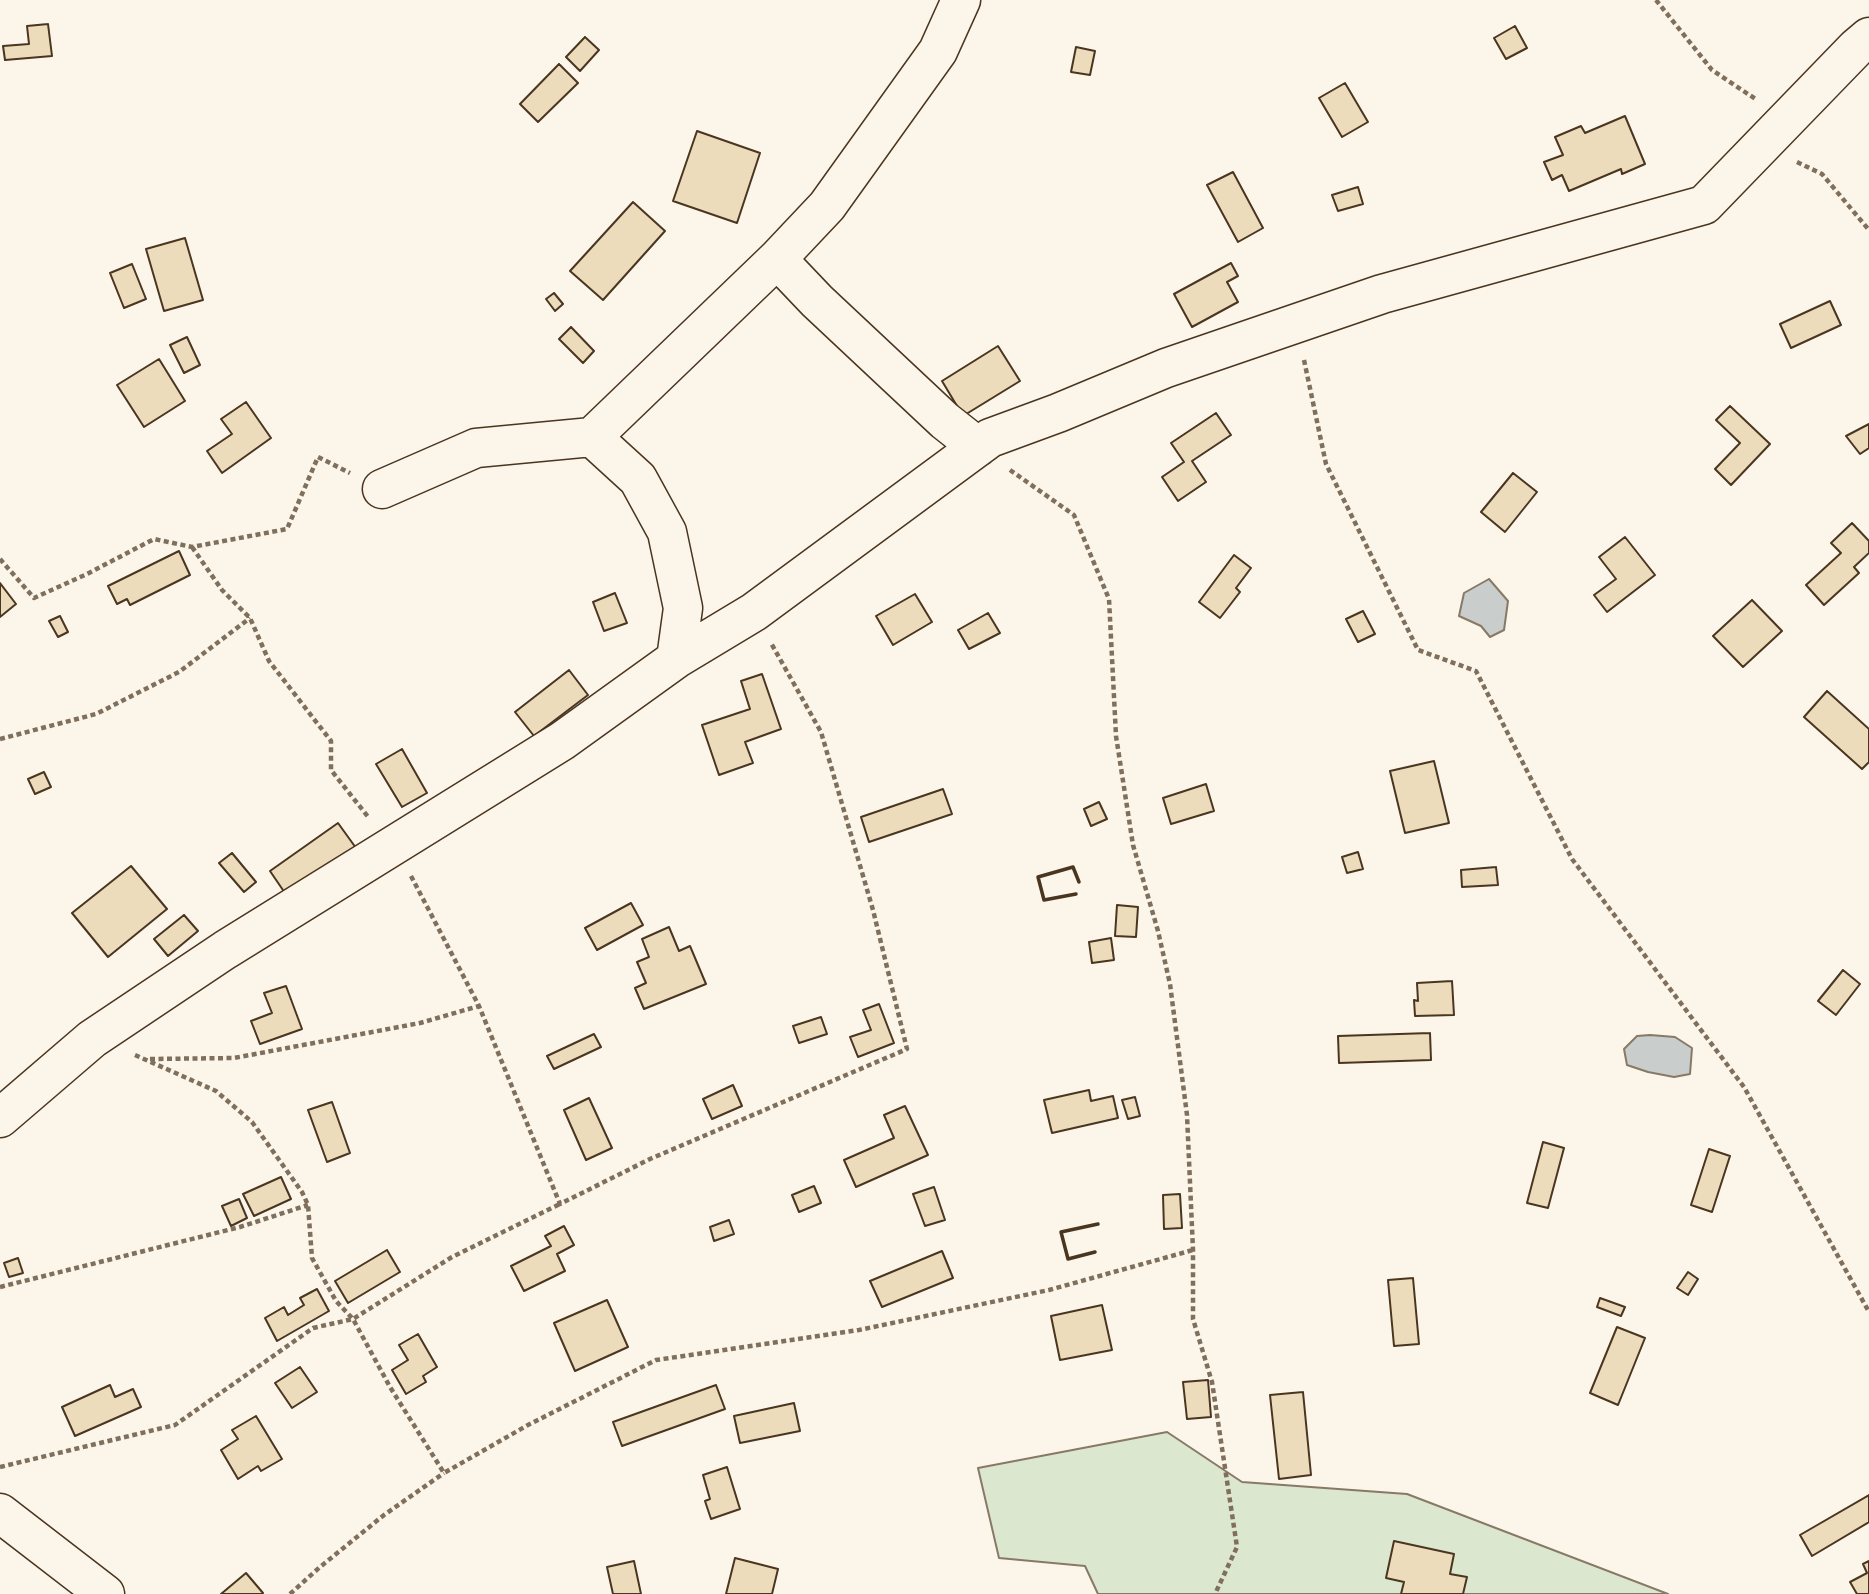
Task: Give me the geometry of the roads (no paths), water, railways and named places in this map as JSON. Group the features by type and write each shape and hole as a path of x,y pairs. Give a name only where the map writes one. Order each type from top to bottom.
{"street":[{"path":"382,489 475,447 592,437 777,259 827,206 938,51 961,0"},
{"path":"0,1118 92,1039 225,950 562,741 676,659 754,612 990,438 1166,368 1382,294 1704,205 1869,37"},
{"path":"777,259 817,301 935,412 978,447"},
{"path":"592,437 638,479 667,532 684,608 676,659"},
{"path":"0,1513 105,1594"}]}
